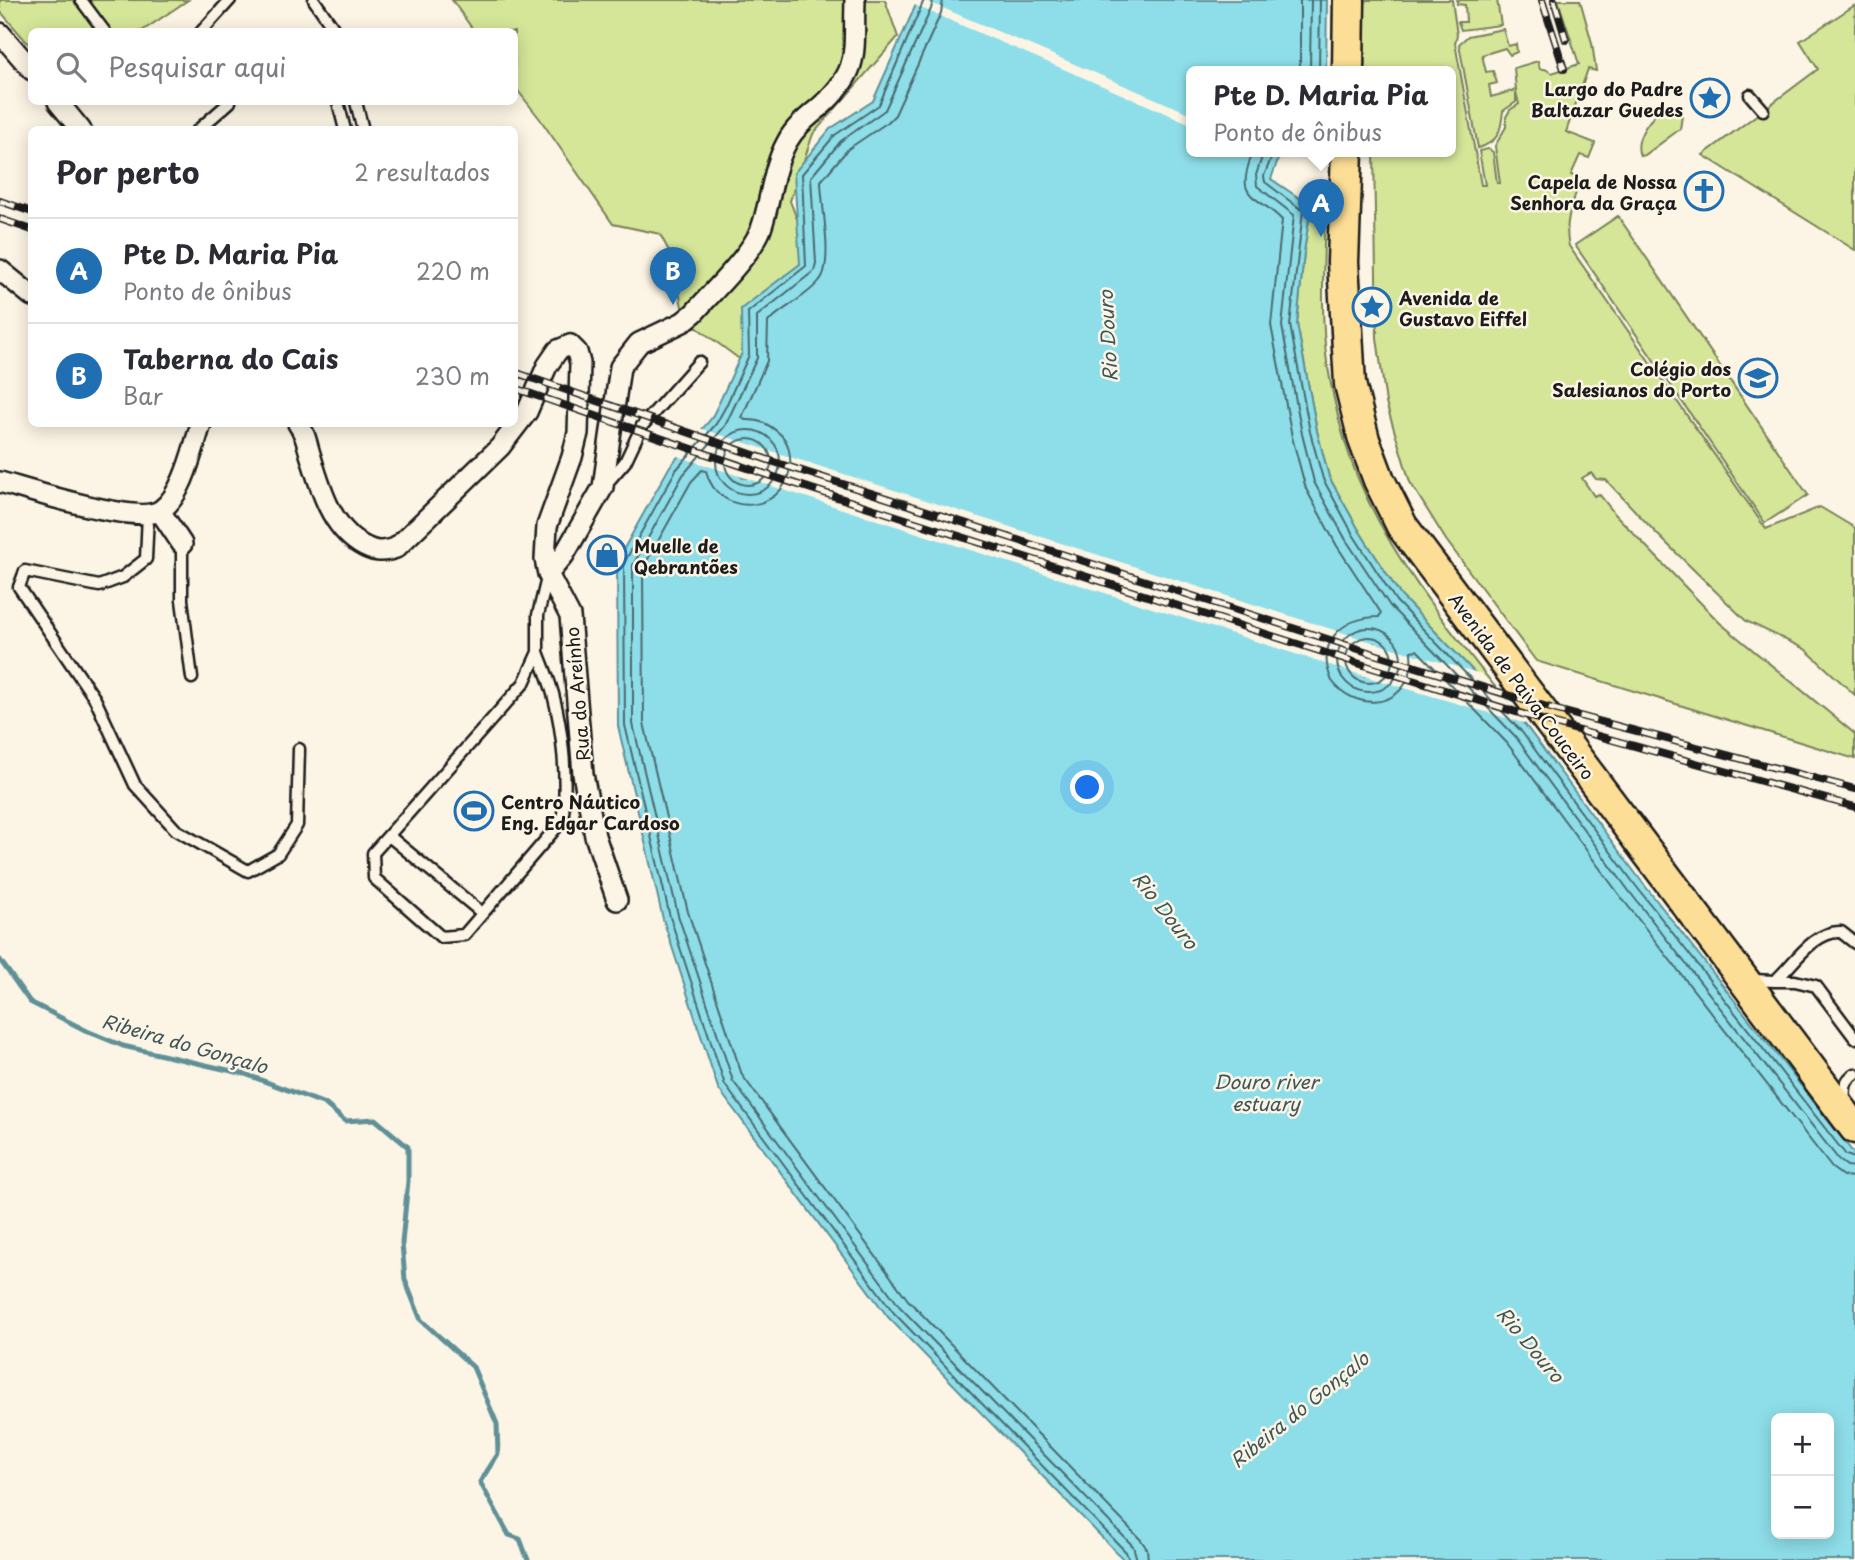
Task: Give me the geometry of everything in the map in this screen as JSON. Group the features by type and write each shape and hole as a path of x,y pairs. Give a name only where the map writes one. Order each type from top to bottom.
{"main road":[{"path":"1348,66 1349,0"},
{"name":"Avenida de Paiva Couceiro","path":"1347,157 1343,262 1350,384 1364,440 1379,480 1402,526 1850,1122"}],"street":[{"path":"548,574 565,555 603,487 620,367 639,343 683,322 694,313 755,241 786,144 797,128 837,91 849,75 853,58 855,0"},
{"path":"0,33 28,65"},
{"path":"60,105 78,126"},
{"path":"0,270 28,293"},
{"path":"518,424 527,412 547,366 558,350 570,345 577,352 580,363 578,433 547,526 545,544 548,574"},
{"path":"0,482 111,511 154,513 174,497 200,427"},
{"path":"299,427 323,495 345,534 369,550 383,552 396,548 500,447 515,427"},
{"path":"154,513 182,544"},
{"name":"Rua do Areínho","path":"548,574 570,616 583,774 595,836 618,900"}],"lane":[{"path":"81,0 102,28"},
{"path":"205,28 230,0"},
{"path":"314,0 333,28"},
{"path":"1750,95 1763,110"},
{"path":"203,126 227,105"},
{"path":"339,105 344,126"},
{"path":"357,105 362,126"},
{"path":"603,487 625,462 642,426 699,362"},
{"path":"154,513 146,559 123,577 99,586 25,571 19,587 95,699 135,785 176,830 248,871 278,853 297,825 299,749"},
{"path":"182,544 182,600 192,678"},
{"path":"538,652 524,683 373,853 374,878 441,937 464,935 562,821 566,800 562,745 553,694 538,652 538,615 548,574"},
{"path":"389,836 482,913"},
{"path":"1775,981 1807,948 1826,934 1841,932 1855,943"},
{"path":"1741,974 1757,981 1795,981 1816,986 1855,1038"},
{"path":"1850,1122 1844,1089 1855,1068"}],"green space":[{"path":"0,0 188,0 146,28 28,28 28,44 0,11"},
{"path":"452,0 885,0 898,37 813,134 790,201 804,237 823,269 742,361 684,318 673,259 660,234 613,224 518,91 518,28 472,28"},
{"path":"1357,0 1452,0 1457,35 1455,43 1481,185 1485,185 1479,151 1488,149 1493,152 1497,183 1500,183 1495,146 1506,127 1506,117 1510,110 1519,104 1516,92 1516,102 1503,111 1498,135 1485,146 1478,148 1459,44 1468,36 1503,29 1508,46 1516,44 1517,52 1510,55 1505,48 1482,55 1486,72 1493,71 1497,83 1489,85 1491,97 1516,90 1514,68 1538,61 1540,69 1552,73 1579,64 1558,0 1580,0 1592,43 1596,71 1588,69 1566,132 1595,143 1589,158 1580,155 1571,175 1581,179 1568,221 1569,246 1766,529 1820,507 1855,528 1855,695 1805,649 1746,621 1606,480 1596,479 1591,473 1582,478 1594,496 1599,494 1720,623 1855,734 1855,759 1536,661 1446,540 1410,482 1386,403 1377,338 1374,157 1456,157 1456,66 1362,66 1357,59"},
{"path":"1457,0 1497,0 1501,25 1461,30 1458,22 1466,22 1465,5 1457,4"},
{"path":"1855,5 1855,250 1703,155 1818,69 1800,41"},
{"path":"1668,108 1675,108 1682,116 1680,129 1640,156 1639,142 1645,127 1655,115"},
{"path":"1311,206 1325,208 1323,286 1327,362 1336,409 1355,471 1377,518 1415,581 1526,726 1401,596 1329,477 1317,431 1297,324"},
{"path":"1618,216 1808,495 1765,523 1575,245"}],"water":[{"name":"Douro river estuary","path":"918,0 1327,0 1326,66 1186,66 1186,157 1279,157 1271,179 1311,206 1297,324 1317,431 1329,477 1360,532 1401,596 1526,726 1642,882 1855,1155 1855,1560 1124,1560 888,1317 718,1088 663,919 618,726 617,561 670,466 711,419 719,403 742,353 741,309 800,264 794,173 830,129 873,101","holes":["753,446 763,454 764,467 756,478 743,478 733,470 732,457 741,447","1375,643 1384,652 1386,665 1377,675 1364,676 1354,667 1353,654 1362,644"]}],"pier":[{"path":"914,0 924,0 1186,112 1186,122 912,4"},
{"path":"699,428 1375,643 1482,674 1530,725 1364,676 674,455","holes":["742,450 752,450 760,456 761,466 754,474 744,475 737,468 736,458","1373,647 1381,653 1382,664 1375,671 1365,672 1358,666 1357,655 1363,648"]}],"waterway":[{"name":"Ribeira do Gonçalo","path":"0,960 30,1002 87,1031 123,1046 245,1074 325,1104 345,1121 375,1119 408,1147 408,1181 402,1243 405,1280 421,1320 473,1367 497,1424 498,1454 480,1482 509,1535 520,1539 528,1560"}],"railway":[{"path":"1542,0 1564,69"},
{"path":"1554,0 1566,40"},
{"path":"0,201 28,211"},
{"path":"0,219 28,229"},
{"path":"518,373 774,462 1374,654 1557,710 1855,789"},
{"path":"518,389 771,476 1373,668 1555,724 1855,807"}],"place":[{"name":"Largo do Padre Baltazar Guedes","path":"1710,98"},
{"name":"Capela de Nossa Senhora da Graça","path":"1704,191"},
{"name":"Pte D. Maria Pia","path":"1321,237"},
{"name":"Taberna do Cais","path":"673,305"},
{"name":"Avenida de Gustavo Eiffel","path":"1372,307"},
{"name":"Colégio dos Salesianos do Porto","path":"1758,378"},
{"name":"Muelle de Qebrantões","path":"607,555"},
{"name":"Centro Náutico Eng. Edgar Cardoso","path":"474,811"}],"water label":[{"name":"Rio Douro","path":"1107,336"},
{"name":"Rio Douro","path":"1166,910"},
{"name":"Rio Douro","path":"1531,1344"}]}
